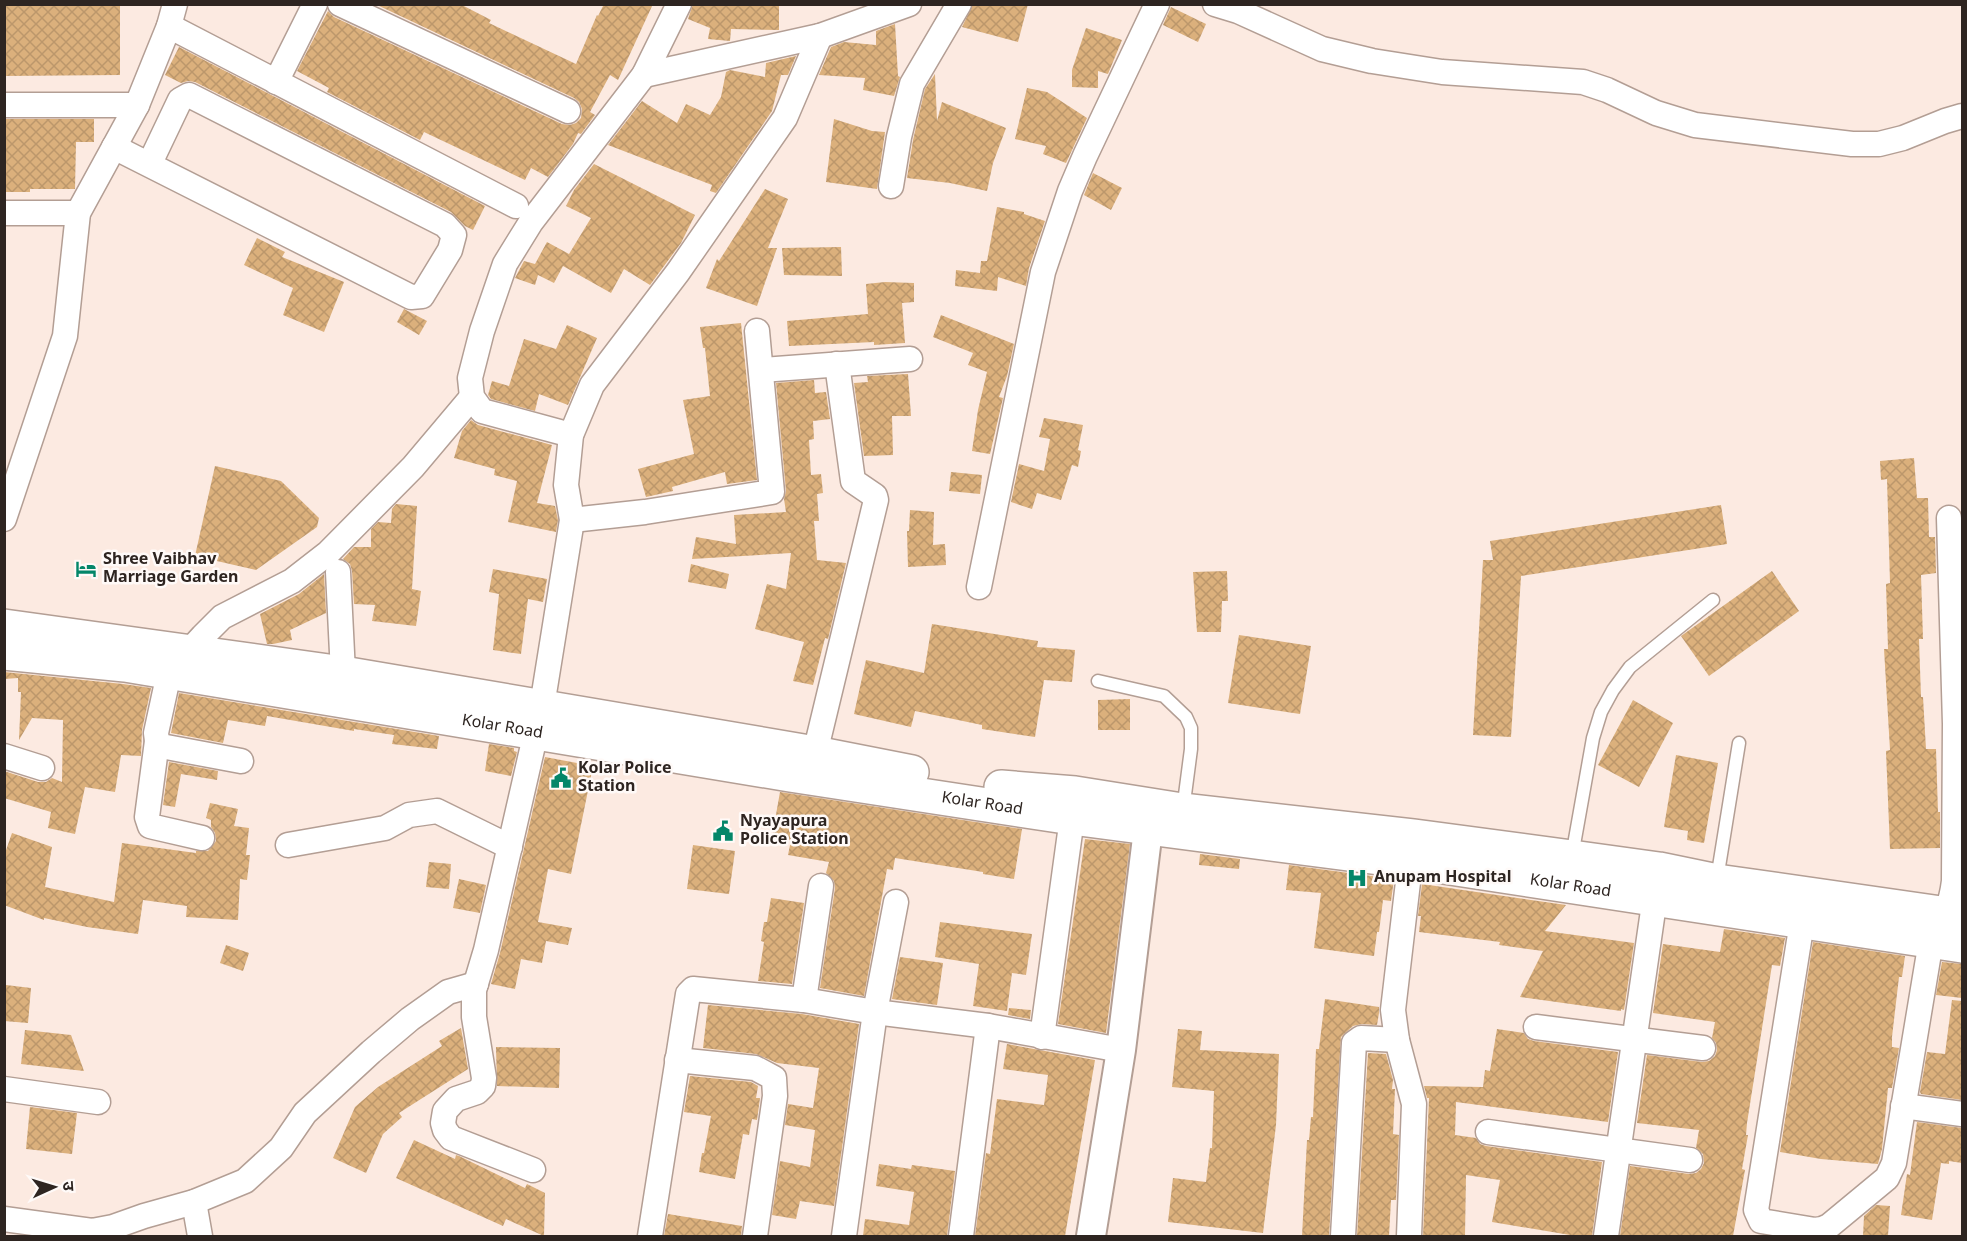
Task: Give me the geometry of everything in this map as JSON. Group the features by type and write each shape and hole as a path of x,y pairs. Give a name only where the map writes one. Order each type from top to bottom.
{"main road":[{"name":"Kolar Road","path":"10,634 763,757 1072,818 1165,819 1412,849 1657,884 1802,922 1951,929"},
{"name":"Kolar Road","path":"178,663 343,673 539,719"},
{"name":"Kolar Road","path":"763,757 815,753 966,783 1075,793 1165,819"},
{"name":"Kolar Road","path":"1657,884 1717,881 1951,929"}],"street":[{"path":"276,81 315,4"},
{"path":"340,4 568,111"},
{"path":"571,435 482,411 472,397 470,378 482,331 505,264 531,222 644,75 680,4"},
{"path":"644,75 820,36 909,4"},
{"path":"891,186 899,137 912,84 959,4"},
{"path":"979,587 1043,272 1070,191 1157,4"},
{"path":"1215,4 1238,10 1322,49 1371,61 1442,72 1583,82 1607,90 1656,113 1695,125 1843,143 1879,144 1904,138 1962,116"},
{"path":"4,519 65,336 78,213 137,105 172,15 276,81 516,206"},
{"path":"533,1170 451,1138 443,1123 445,1111 456,1099 477,1092 483,1086 484,1078 474,1017 474,990 539,719 572,520 566,484 571,435 592,385 678,272 785,118 820,36"},
{"path":"114,147 411,297 422,296 450,250 454,235 445,225 201,99 189,95 180,100 150,164"},
{"path":"4,105 137,105"},
{"path":"4,213 78,213"},
{"path":"572,520 645,512 771,493 773,489 757,331"},
{"path":"761,369 910,359"},
{"path":"815,753 876,500 875,496 853,481 837,364"},
{"path":"202,838 154,827 147,818 157,741 156,733 178,663 222,617 292,581 328,553 376,507 413,467 472,397"},
{"path":"1802,922 1756,1210 1761,1221 1815,1230 1829,1226 1887,1178 1891,1172 1903,1106 1951,929 1958,724 1957,600 1949,518"},
{"path":"338,572 343,673"},
{"path":"157,741 161,746 241,761"},
{"path":"4,756 42,768"},
{"path":"288,845 385,828 409,815 437,811 510,847"},
{"path":"1042,1037 1072,818"},
{"path":"1091,1236 1121,1050 1165,819"},
{"path":"1409,1236 1413,1104 1397,1040 1394,1010 1412,849"},
{"path":"1606,1236 1657,884"},
{"path":"804,1000 821,886"},
{"path":"844,1236 874,1012 896,902"},
{"path":"4,1219 110,1232 144,1215 194,1202 245,1181 281,1148 304,1113 371,1052 410,1019 448,992 476,984"},
{"path":"650,1236 688,994 693,989 804,1000 874,1012 988,1026 1121,1050"},
{"path":"961,1236 988,1026"},
{"path":"1536,1027 1703,1048"},
{"path":"1343,1236 1354,1043 1361,1038 1397,1040"},
{"path":"677,1060 755,1068 774,1078 776,1096 755,1236"},
{"path":"4,1089 98,1102"},
{"path":"1903,1106 1962,1114"},
{"path":"1488,1132 1690,1160"},
{"path":"194,1202 200,1236"}],"lane":[{"path":"1570,871 1593,738 1601,712 1630,668 1713,600"},
{"path":"1098,681 1164,696 1186,717 1191,728 1191,749 1165,819"},
{"path":"1717,881 1739,743"}],"building":[{"path":"4,4 120,4 120,75 4,76"},
{"path":"375,4 460,4 491,20 489,23 576,64 604,4 653,4 618,80 610,75 590,112 595,115 581,134 578,133 573,144 548,177 531,168 525,180 424,132 420,140 327,92 329,88 297,71 328,11 334,17 562,124 570,125 581,118 582,109 574,98"},
{"path":"693,4 779,4 779,30 731,29 730,41 708,39 710,28 688,19"},
{"path":"973,4 1028,4 1018,42 962,27"},
{"path":"1171,7 1206,24 1198,42 1163,25"},
{"path":"895,24 898,76 900,77 894,96 863,90 865,78 819,75 831,47 844,42 876,45 876,31"},
{"path":"1086,28 1122,40 1108,74 1098,71 1098,88 1072,87 1072,70"},
{"path":"179,47 485,206 473,230 465,226 451,212 195,82 181,83 165,75"},
{"path":"796,56 788,75 781,75 772,111 716,193 710,191 712,185 608,145 642,101 677,123 686,104 710,115 721,97 726,72 730,70 765,77 766,63"},
{"path":"935,74 937,121 942,102 1006,128 993,163 987,191 950,183 907,178 925,89"},
{"path":"1027,88 1047,92 1087,118 1066,163 1043,154 1046,146 1015,139"},
{"path":"4,119 94,119 94,142 76,142 75,189 30,189 30,192 4,192"},
{"path":"834,119 872,131 885,132 877,189 826,182"},
{"path":"594,164 695,215 681,243 650,285 624,269 611,293 563,266 554,283 538,275 535,285 515,278 524,261 535,264 547,242 569,254 591,218 566,206 574,190"},
{"path":"1093,173 1122,188 1111,210 1084,195"},
{"path":"765,189 788,199 768,248 777,248 757,306 706,288 717,259 719,261"},
{"path":"997,207 1024,212 1024,214 1045,221 1029,268 1026,286 998,277 997,291 955,286 956,270 980,273 981,261 987,261"},
{"path":"257,238 285,252 282,257 344,282 324,332 283,315 293,288 244,265"},
{"path":"841,247 842,276 784,275 782,248"},
{"path":"914,283 914,302 902,303 905,343 874,345 874,342 789,346 787,321 868,314 866,284"},
{"path":"404,309 427,321 419,335 397,322"},
{"path":"941,315 1014,344 1007,376 999,397 1003,398 990,454 972,451 987,372 968,365 973,353 933,337"},
{"path":"741,323 757,480 727,484 725,472 672,487 673,491 646,497 638,469 694,454 683,400 710,396 705,348 703,348 700,327"},
{"path":"567,325 597,338 568,405 539,394 535,411 491,399 488,395 492,381 509,386 524,339 556,349"},
{"path":"908,374 911,416 892,416 893,455 864,456 854,383 868,382 867,376"},
{"path":"814,380 815,393 826,392 830,419 813,421 814,439 809,440 811,475 821,474 823,493 817,494 819,521 814,521 817,560 846,563 828,639 825,638 813,685 793,681 804,642 755,629 767,584 786,589 791,553 692,559 696,537 736,544 734,515 786,512 776,383"},
{"path":"1044,418 1083,425 1078,450 1081,451 1078,467 1072,465 1061,500 1037,493 1032,509 1011,502 1019,464 1044,471 1050,439 1039,437"},
{"path":"471,420 478,425 552,445 537,503 555,506 558,520 556,532 508,522 517,481 494,475 495,469 454,458 462,431"},
{"path":"1914,458 1917,498 1928,498 1929,537 1935,537 1936,573 1921,575 1923,639 1919,639 1926,749 1936,749 1940,848 1890,849 1886,751 1890,750 1884,649 1888,649 1886,584 1890,583 1887,479 1881,480 1880,461"},
{"path":"215,466 281,481 319,518 317,527 256,570 195,556"},
{"path":"951,472 982,475 980,494 949,491"},
{"path":"396,504 417,506 412,589 421,591 416,626 372,621 375,605 354,604 352,571 350,564 343,559 354,547 371,547 371,529 378,522 391,523 392,509"},
{"path":"1721,505 1727,544 1521,576 1511,737 1473,735 1483,560 1493,560 1490,541"},
{"path":"910,510 934,512 933,545 945,544 946,565 908,567 907,531 909,531"},
{"path":"691,564 729,574 726,589 688,582"},
{"path":"493,569 547,579 543,602 528,599 521,654 493,650 499,594 489,592"},
{"path":"1227,571 1228,601 1222,601 1221,632 1197,632 1193,572"},
{"path":"1772,571 1799,611 1709,676 1681,636"},
{"path":"324,574 326,613 290,630 292,640 267,644 260,614 299,594"},
{"path":"932,624 1038,641 1037,647 1075,650 1072,682 1044,680 1035,737 982,729 982,725 915,711 911,727 854,714 866,660 924,673"},
{"path":"1239,635 1311,646 1300,714 1228,703"},
{"path":"4,672 151,688 142,730 141,756 121,755 115,792 85,787 75,834 48,828 51,812 4,798 4,771 38,782 46,782 52,778 62,782 63,720 32,718 19,740 21,692 18,692 18,678 4,679"},
{"path":"179,693 439,736 437,749 392,744 394,735 354,729 354,731 267,716 265,726 228,720 223,743 171,733"},
{"path":"1130,699 1130,730 1098,730 1098,700"},
{"path":"1633,700 1673,723 1639,787 1598,765"},
{"path":"489,744 514,748 517,752 511,776 485,771"},
{"path":"1676,755 1718,763 1704,843 1687,840 1688,831 1664,827"},
{"path":"545,757 593,766 571,874 548,869 538,922 572,928 568,945 546,941 542,963 521,959 515,989 491,984"},
{"path":"169,762 218,771 217,780 181,774 175,807 163,805"},
{"path":"780,792 1022,829 1014,879 895,858 893,870 887,869 864,996 820,988 835,888 834,881 826,873 829,862 788,855 791,840 772,837"},
{"path":"210,803 238,809 234,826 249,828 246,855 250,855 247,880 240,879 238,920 186,917 187,906 143,900 138,934 44,918 44,920 4,905 4,856 12,833 52,847 45,887 114,902 122,843 196,853 196,851 208,851 216,841 211,820 206,818"},
{"path":"1085,839 1130,844 1106,1033 1058,1024"},
{"path":"693,845 735,851 729,894 687,889"},
{"path":"1200,854 1240,859 1239,869 1199,865"},
{"path":"429,862 451,864 449,889 426,887"},
{"path":"1289,865 1394,879 1391,901 1383,900 1374,956 1314,948 1321,893 1286,890"},
{"path":"459,879 486,885 480,913 453,908"},
{"path":"1422,884 1566,905 1545,931 1634,943 1624,1010 1520,997 1543,951 1499,945 1500,942 1419,932 1421,916 1418,916"},
{"path":"771,898 804,903 792,984 758,981 764,942 761,941"},
{"path":"940,922 1032,934 1026,975 1012,973 1007,1011 973,1006 979,964 935,957"},
{"path":"1724,929 1785,938 1780,966 1772,965 1747,1123 1746,1135 1748,1135 1742,1169 1745,1170 1733,1236 1620,1236 1630,1166 1689,1174 1696,1173 1704,1163 1703,1154 1696,1148 1699,1130 1637,1123 1647,1055 1702,1062 1709,1061 1715,1056 1717,1050 1712,1038 1715,1022 1653,1013 1663,944 1720,952"},
{"path":"1813,942 1905,956 1902,977 1899,977 1892,1037 1892,1047 1899,1048 1892,1088 1888,1088 1882,1149 1878,1164 1821,1159 1780,1152"},
{"path":"226,945 249,953 243,971 220,963"},
{"path":"900,957 943,963 937,1005 892,999"},
{"path":"1942,962 1962,964 1962,998 1936,995"},
{"path":"6,985 31,988 28,1023 4,1021"},
{"path":"1325,999 1379,1007 1379,1013 1377,1025 1353,1026 1341,1037 1329,1236 1302,1236 1307,1140 1309,1140 1311,1117 1313,1117 1316,1049 1319,1049"},
{"path":"1952,1000 1962,1001 1962,1100 1920,1092 1927,1052 1945,1054"},
{"path":"708,1005 802,1014 859,1024 834,1206 800,1201 796,1219 772,1215 780,1161 810,1167 815,1130 785,1125 788,1104 813,1108 819,1068 777,1063 756,1054 703,1048"},
{"path":"1009,1008 1031,1010 1030,1019 1008,1015"},
{"path":"461,1028 468,1069 399,1113 402,1117 383,1134 366,1173 333,1158 355,1107 378,1087 442,1046 439,1041"},
{"path":"1178,1029 1202,1031 1200,1050 1279,1054 1276,1125 1263,1233 1168,1222 1173,1178 1206,1182 1210,1148 1212,1148 1214,1091 1172,1087"},
{"path":"1497,1029 1524,1033 1528,1039 1534,1041 1618,1052 1608,1122 1456,1102 1455,1135 1476,1138 1480,1144 1486,1146 1602,1162 1592,1236 1576,1236 1492,1222 1500,1180 1466,1175 1465,1236 1423,1236 1429,1098 1427,1098 1424,1086 1483,1087 1485,1070 1490,1071"},
{"path":"25,1030 71,1035 84,1071 21,1064"},
{"path":"1007,1044 1095,1060 1065,1236 975,1236 986,1153 990,1154 997,1099 1044,1105 1048,1075 1003,1069"},
{"path":"496,1047 560,1048 559,1088 497,1086"},
{"path":"1368,1053 1386,1054 1393,1080 1392,1089 1395,1089 1393,1134 1399,1135 1396,1200 1391,1200 1389,1236 1357,1236"},
{"path":"690,1076 751,1082 758,1086 756,1098 760,1098 757,1120 752,1119 749,1135 743,1134 735,1179 699,1172 711,1116 684,1112"},
{"path":"30,1107 77,1113 72,1154 26,1149"},
{"path":"1917,1122 1962,1128 1962,1163 1949,1161 1949,1164 1941,1163 1932,1220 1901,1215 1907,1174 1910,1175"},
{"path":"414,1140 455,1159 456,1155 459,1156 525,1188 527,1184 545,1193 544,1236 506,1219 503,1226 396,1178"},
{"path":"879,1164 911,1169 912,1165 955,1171 947,1236 863,1236 865,1219 909,1225 914,1192 876,1186"},
{"path":"1876,1205 1890,1206 1888,1236 1863,1236 1864,1216"},
{"path":"668,1214 742,1226 741,1236 664,1236"}],"place":[{"name":"Shree Vaibhav Marriage Garden","path":"86,569"},
{"name":"Kolar Police Station","path":"561,778"},
{"name":"Nyayapura Police Station","path":"723,831"},
{"name":"Anupam Hospital","path":"1357,878"}]}
